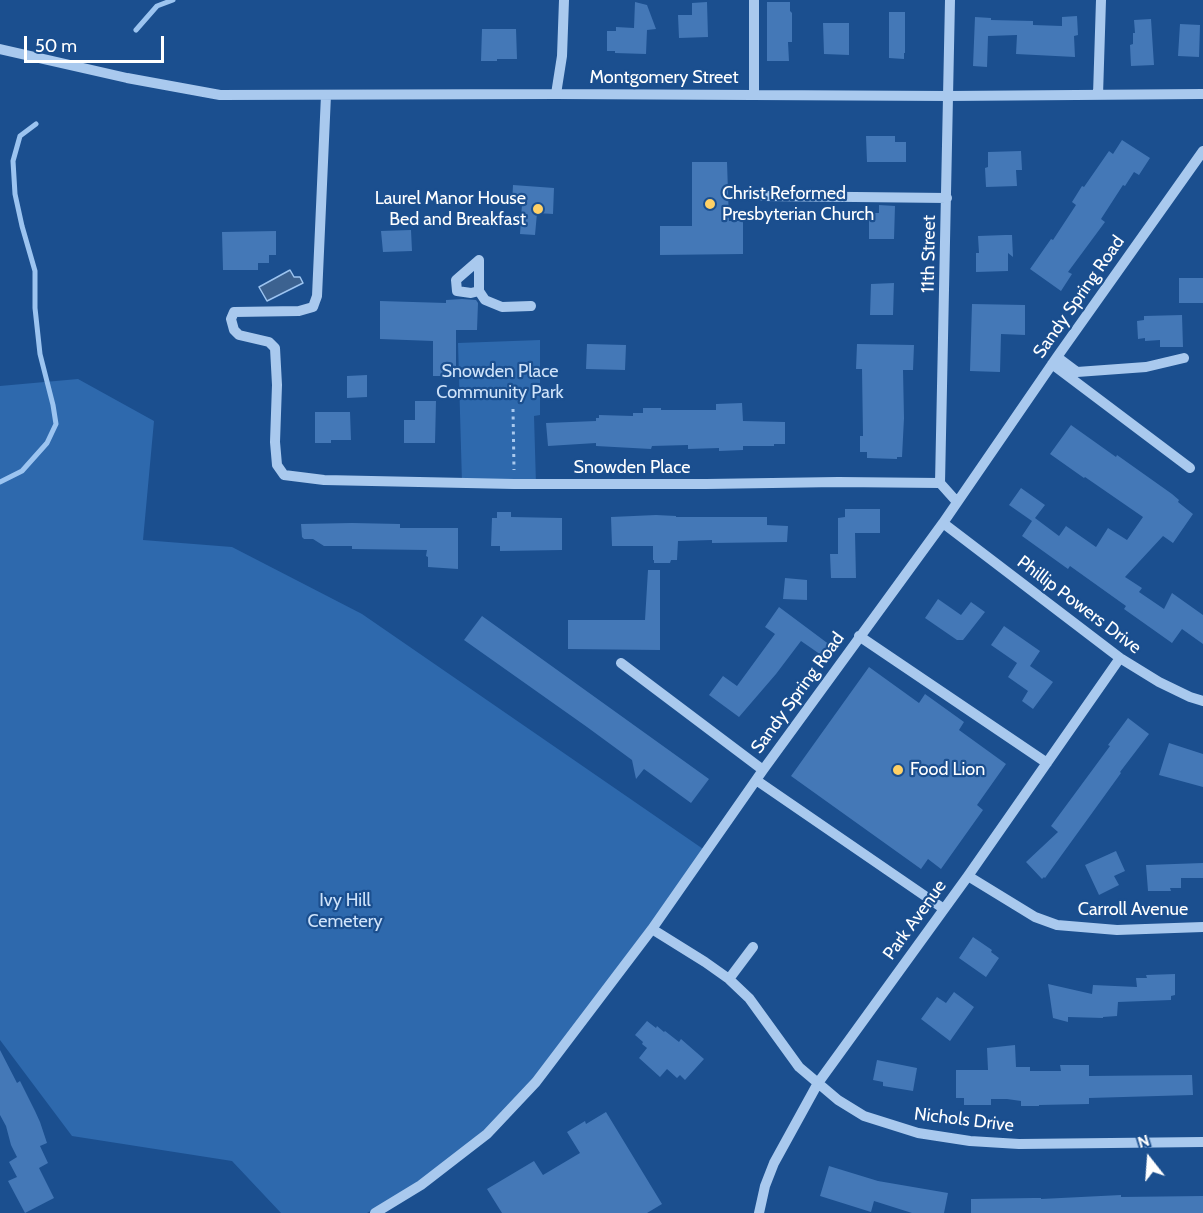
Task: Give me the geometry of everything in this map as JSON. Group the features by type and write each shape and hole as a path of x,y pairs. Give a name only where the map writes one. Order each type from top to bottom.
{"street":[{"path":"556,94 562,56 564,0"},
{"path":"754,0 754,95"},
{"name":"11th Street","path":"940,483 950,0"},
{"path":"1098,95 1101,0"},
{"name":"Montgomery Street","path":"0,49 127,78 220,95 1203,94"},
{"name":"Snowden Place","path":"326,95 317,296 313,307 299,311 234,312 231,319 234,330 239,335 269,342 275,348 277,385 275,442 277,465 284,475 324,480 514,484 940,483"},
{"name":"Sandy Spring Road","path":"375,1213 421,1185 487,1134 536,1082 652,929 859,636 943,524 1054,361 1203,151"},
{"path":"763,196 947,198"},
{"path":"479,291 485,300 502,307 531,306"},
{"path":"1054,361 1077,372 1146,367 1184,358"},
{"path":"1054,361 1190,468"},
{"path":"940,483 957,502"},
{"name":"Phillip Powers Drive","path":"943,524 1120,658 1159,682 1203,701"},
{"path":"859,636 1047,764"},
{"name":"Park Avenue","path":"759,1213 765,1186 774,1162 818,1083 968,876 1120,658"},
{"path":"621,663 763,770"},
{"path":"756,780 944,909"},
{"name":"Carroll Avenue","path":"968,876 1035,917 1057,925 1117,930 1203,927"},
{"name":"Nichols Drive","path":"652,929 729,979 749,999 799,1067 838,1100 864,1116 918,1133 970,1141 1019,1144 1203,1142"},
{"path":"729,979 753,947"}],"path":[{"path":"513,409 514,484"}],"green space":[{"name":"Snowden Place Community Park","path":"540,340 540,415 534,416 536,484 462,483 458,343"},
{"name":"Ivy Hill Cemetery","path":"78,379 154,421 143,540 232,547 362,614 706,851 536,1082 442,1169 367,1213 281,1213 232,1161 72,1136 0,1040 0,386"}],"shaded area":[{"path":"290,270 294,277 300,277 303,283 267,301 259,287"}],"building":[{"path":"635,2 647,5 656,29 647,30 646,54 607,51 607,31 616,31 616,27 634,28"},
{"path":"707,2 708,37 679,38 678,15 692,15 692,3"},
{"path":"767,2 790,2 792,42 788,42 789,61 767,61"},
{"path":"889,12 905,12 904,59 889,58"},
{"path":"1077,16 1078,35 1074,36 1075,57 1016,54 1017,35 988,36 987,67 973,66 975,17 991,18 991,20 1033,21 1033,25 1062,26 1062,17"},
{"path":"1151,19 1154,65 1131,66 1130,45 1133,44 1133,33 1135,33 1134,20"},
{"path":"823,23 849,23 849,55 824,54"},
{"path":"1180,24 1200,25 1199,57 1178,56"},
{"path":"482,29 516,29 517,59 481,61"},
{"path":"866,136 895,136 895,142 906,142 906,162 867,162"},
{"path":"1122,140 1150,158 1139,175 1134,172 1125,186 1123,185 1101,219 1105,222 1068,272 1072,274 1061,291 1030,269 1076,205 1072,202 1082,186 1084,187 1109,151 1113,154"},
{"path":"1021,151 1022,170 1016,170 1017,186 986,187 985,168 988,167 988,152"},
{"name":"Christ Reformed Presbyterian Church","path":"692,162 727,162 729,221 743,221 743,254 660,255 660,226 692,226"},
{"name":"Laurel Manor House Bed and Breakfast","path":"513,185 554,188 553,214 537,213 535,235 520,234 522,204 512,204"},
{"path":"879,205 895,206 894,239 869,239 869,213 879,213"},
{"path":"411,230 412,251 383,252 381,231"},
{"path":"276,231 276,255 269,255 269,263 258,263 258,270 223,270 222,232"},
{"path":"1012,235 1013,257 1008,253 1008,271 976,272 976,253 979,253 978,236"},
{"path":"1179,278 1203,278 1203,303 1179,303"},
{"path":"894,283 893,315 870,315 871,284"},
{"path":"446,300 476,300 478,303 477,330 456,330 456,376 433,376 433,341 380,339 380,301 446,303"},
{"path":"972,304 1025,305 1025,335 1001,334 1000,372 970,371"},
{"path":"1182,315 1183,347 1160,347 1160,340 1138,339 1137,321 1144,320 1144,316"},
{"path":"587,344 626,345 625,370 586,369"},
{"path":"857,344 914,345 913,370 903,370 902,457 897,457 897,459 867,458 867,452 860,452 860,436 863,436 862,369 856,369"},
{"path":"367,375 367,397 347,398 347,376"},
{"path":"415,401 436,401 435,443 404,443 404,420 415,420"},
{"path":"742,403 743,421 785,422 785,444 743,446 743,450 719,451 719,448 688,449 688,445 652,446 651,449 596,446 596,443 548,446 546,423 596,421 599,415 633,416 633,413 643,413 643,408 716,410 716,404"},
{"path":"315,412 350,412 351,440 315,443"},
{"path":"1071,425 1172,494 1193,514 1173,543 1163,536 1125,577 1142,588 1139,592 1164,609 1172,593 1203,615 1203,644 1182,629 1172,643 1124,609 1126,606 1070,566 1068,569 1022,536 1032,521 1009,505 1021,488 1045,505 1035,518 1059,536 1066,526 1096,547 1108,528 1127,540 1143,517 1050,454"},
{"path":"845,509 880,509 880,533 855,533 856,578 831,578 830,554 838,554 838,518 845,517"},
{"path":"497,512 511,512 511,517 562,518 562,550 500,551 500,546 491,546 492,518 497,518"},
{"path":"656,515 767,517 767,525 788,526 787,542 678,541 677,560 671,560 670,563 654,563 653,546 612,546 611,517"},
{"path":"301,524 400,524 400,528 458,528 458,569 428,567 427,550 352,549 352,546 324,546 313,539 302,537"},
{"path":"648,570 660,570 660,650 568,649 568,620 645,620"},
{"path":"785,578 807,580 807,600 783,599"},
{"path":"938,599 961,615 971,602 985,612 963,640 957,640 925,618"},
{"path":"779,607 834,648 827,659 801,641 739,717 709,695 723,676 737,686 775,634 765,627"},
{"path":"482,616 709,779 691,803 644,769 636,779 632,760 464,640"},
{"path":"1004,626 1040,651 1030,666 1053,682 1033,709 1022,701 1028,691 1008,677 1017,663 991,645"},
{"name":"Food Lion","path":"869,667 919,703 925,694 964,722 959,730 1006,764 977,805 983,810 941,869 928,859 921,869 791,776"},
{"path":"1128,718 1149,734 1045,878 1042,879 1026,862 1058,832 1051,826"},
{"path":"1169,743 1203,754 1203,787 1159,775"},
{"path":"1116,851 1125,871 1114,876 1119,885 1099,895 1085,865"},
{"path":"1203,863 1203,878 1181,878 1181,888 1170,888 1171,891 1148,891 1146,865"},
{"path":"973,937 992,950 991,952 999,958 986,977 959,958"},
{"path":"1175,974 1175,995 1171,996 1171,1000 1118,1002 1117,1016 1068,1017 1068,1022 1053,1018 1048,984 1092,994 1093,985 1137,987 1136,978 1147,978 1146,975"},
{"path":"954,992 974,1007 950,1041 921,1019 937,997 946,1003"},
{"path":"647,1021 679,1042 681,1039 704,1059 685,1080 680,1075 677,1078 667,1069 660,1077 639,1058 647,1048 635,1035"},
{"path":"1015,1045 1016,1067 1030,1067 1030,1071 1061,1071 1060,1065 1089,1065 1089,1076 1192,1075 1193,1095 1089,1098 1089,1104 1039,1106 1021,1106 1021,1101 1007,1099 991,1099 991,1105 964,1105 964,1098 956,1098 956,1070 988,1070 987,1048"},
{"path":"0,1050 17,1083 20,1081 40,1122 47,1143 40,1146 48,1163 39,1168 54,1198 25,1213 8,1181 17,1177 9,1162 17,1157 0,1115"},
{"path":"877,1060 917,1068 913,1091 883,1086 883,1082 873,1080"},
{"path":"606,1112 662,1204 647,1213 502,1213 487,1189 534,1161 543,1175 580,1153 567,1132"},
{"path":"829,1166 878,1181 948,1193 944,1213 912,1213 874,1201 871,1212 820,1196"},
{"path":"1121,1195 1121,1197 1203,1196 1203,1213 971,1213 971,1199 1041,1199"}],"waterway":[{"path":"136,30 157,6 173,0"},
{"path":"0,482 22,471 47,443 56,424 40,354 35,308 35,271 15,194 13,161 20,136 36,124"}],"place":[{"name":"Christ Reformed Presbyterian Church","path":"710,204"},
{"name":"Laurel Manor House Bed and Breakfast","path":"538,209"},
{"name":"Food Lion","path":"898,770"}]}
